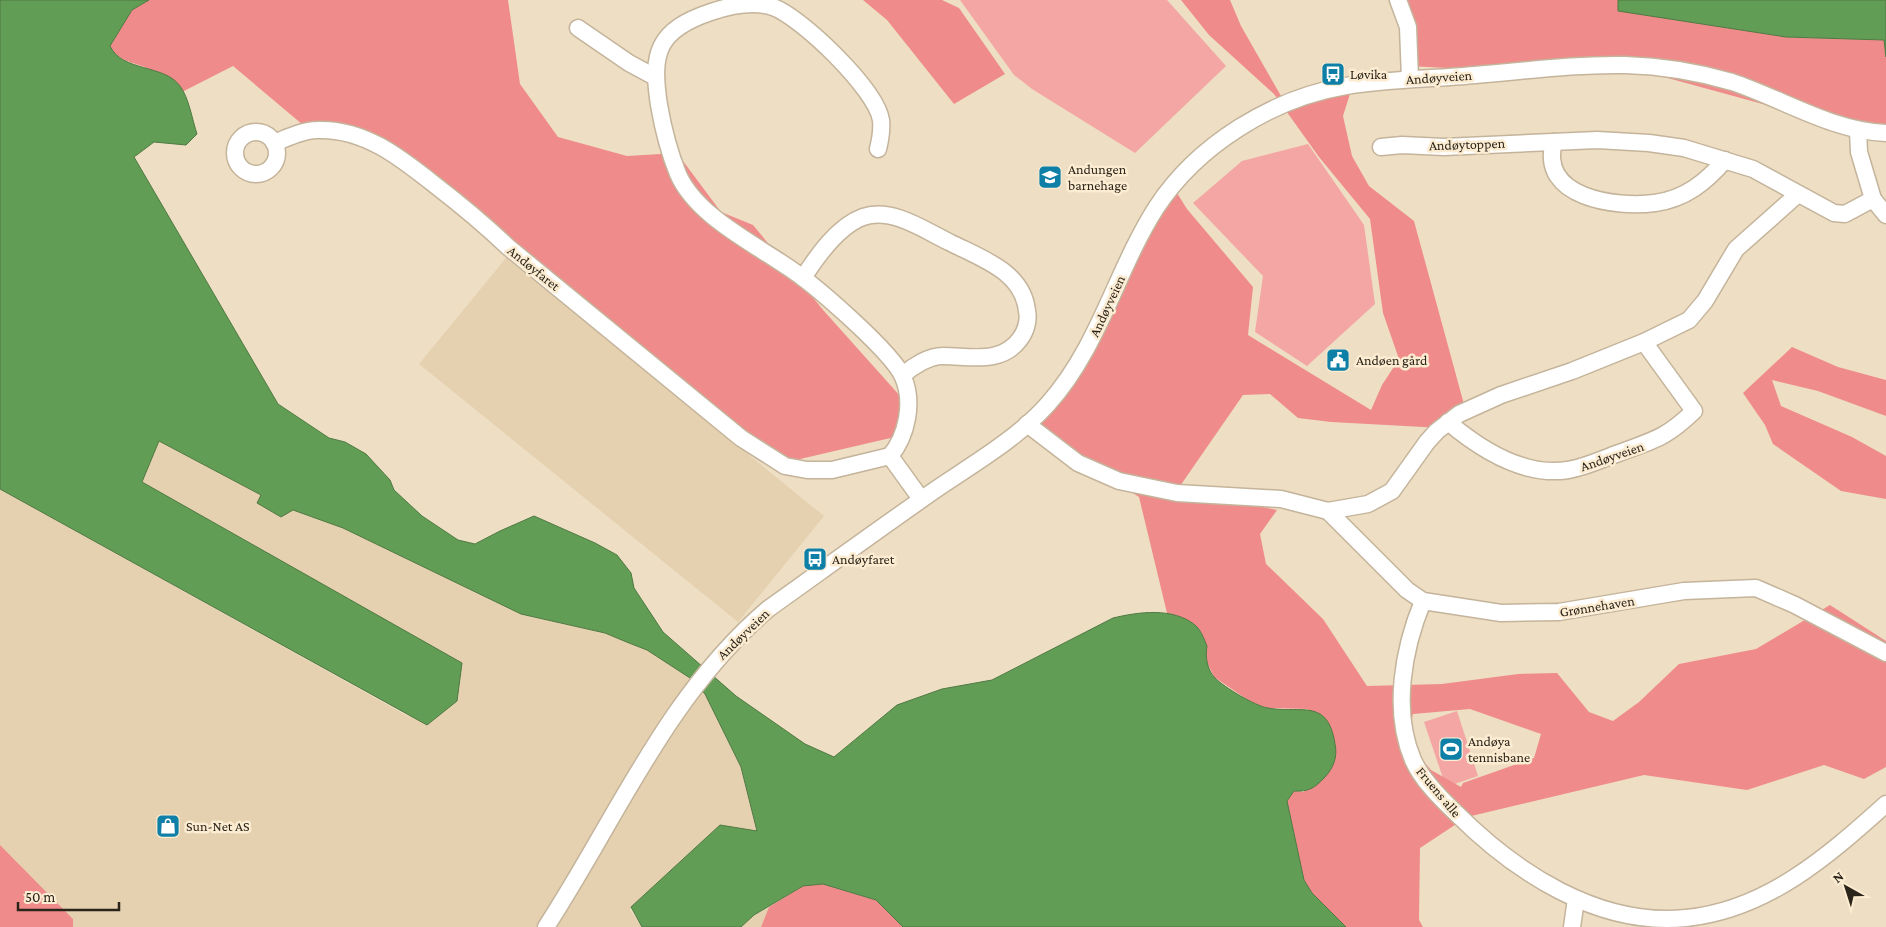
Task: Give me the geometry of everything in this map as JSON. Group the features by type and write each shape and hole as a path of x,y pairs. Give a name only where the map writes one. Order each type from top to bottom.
{"street":[{"path":"1398,0 1408,27 1410,79"},
{"path":"878,149 881,120 870,95 841,61 800,24 786,13 773,7 760,4 730,7 697,17 668,36 659,49 655,62 655,77 663,127 672,159 684,186 703,208 804,278 866,334 903,375 907,389 907,424 898,447 890,456 922,499"},
{"path":"578,28 629,63 655,77"},
{"name":"Andøyveien","path":"546,927 659,736 710,665 768,609 1027,424 1048,404 1071,374 1091,340 1137,242 1162,200 1212,148 1250,122 1298,99 1348,86 1410,79 1588,66 1652,67 1730,82 1858,131 1886,133"},
{"name":"Andøyfaret","path":"274,143 316,129 353,135 387,149 472,213 508,247 741,438 785,466 807,470 832,470 890,456"},
{"path":"1858,131 1859,152 1874,199 1886,215"},
{"name":"Andøytoppen","path":"1381,147 1402,145 1444,147 1598,140 1649,143 1684,148 1753,169 1834,213 1845,214 1874,199"},
{"path":"1554,142 1551,159 1554,172 1562,182 1586,197 1618,203 1656,203 1683,195 1708,181 1725,160"},
{"path":"1027,424 1078,463 1119,481 1178,493 1281,499 1328,511 1368,504 1392,491 1427,442 1448,422 1472,407 1644,342 1689,320 1705,301 1736,249 1798,194"},
{"path":"804,278 820,255 852,222 865,216 882,215 903,221 992,264 1012,278 1021,289 1028,314 1026,329 1020,340 1010,349 999,355 984,358 941,356 930,359 903,375"},
{"name":"Andøyveien","path":"1448,422 1477,444 1496,455 1520,466 1544,471 1570,470 1647,445 1680,426 1694,411 1644,342"},
{"name":"Grønnehaven","path":"1328,511 1407,590 1423,601 1501,613 1559,612 1684,591 1756,588 1795,605 1886,653"},
{"name":"Fruens alle","path":"1423,601 1411,636 1402,700 1406,733 1413,759 1419,771 1472,829 1530,874 1576,899 1621,912 1650,917 1686,918 1749,904 1803,874 1886,804"},
{"path":"1572,927 1576,899"}],"shaded area":[{"path":"0,0 149,0 132,10 110,46 124,60 164,74 180,86 188,103 197,134 186,145 154,142 134,157 278,404 329,438 345,442 366,454 390,480 394,490 422,516 458,540 475,544 534,516 595,543 617,555 631,573 634,588 663,632 736,696 805,744 834,757 897,705 942,689 992,680 1113,618 1133,614 1166,613 1186,619 1197,627 1202,635 1207,646 1208,667 1212,675 1219,682 1240,696 1262,707 1311,711 1326,719 1331,729 1336,754 1330,771 1314,787 1303,791 1294,791 1287,801 1304,880 1312,893 1346,927 903,927 876,900 823,884 803,886 754,915 741,927 642,927 631,907 720,825 757,831 741,767 705,694 690,678 647,650 605,633 521,614 343,528 293,510 281,517 257,503 261,495 159,441 142,482 462,663 457,701 427,725 0,489"},
{"path":"149,0 508,0 520,84 558,137 627,156 677,153 721,212 753,225 824,311 901,397 899,436 783,463 525,258 354,134 309,130 233,66 182,92 180,86 147,68 120,57 110,46 132,10"},
{"path":"863,0 942,0 959,8 1005,74 954,104 887,20"},
{"path":"960,0 1167,0 1226,66 1135,153 1032,89 1014,75"},
{"path":"1181,0 1230,0 1241,26 1285,103 1356,75 1343,116 1352,156 1369,186 1414,221 1465,408 1442,428 1331,422 1298,418 1270,394 1243,395 1178,489 1277,510 1260,534 1266,564 1323,619 1367,686 1442,684 1518,674 1557,673 1589,712 1613,721 1639,702 1679,664 1756,649 1830,605 1886,641 1886,767 1864,779 1824,765 1747,790 1644,775 1467,817 1420,848 1419,920 1423,927 1346,927 1312,893 1304,880 1287,801 1294,791 1304,792 1308,709 1267,708 1251,702 1214,677 1204,656 1206,646 1201,632 1195,625 1167,613 1139,497 1026,425 1056,396 1172,185 1187,209 1253,287 1248,335 1371,410 1382,385 1399,359 1383,313 1370,219 1319,157 1274,94 1209,35","holes":["1470,709 1541,734 1534,758 1463,783 1461,787 1431,770 1406,741 1413,714"]},
{"path":"1394,0 1618,0 1618,10 1786,37 1884,40 1886,57 1886,132 1868,133 1631,68 1504,71 1409,66"},
{"path":"1618,0 1886,0 1886,57 1884,40 1786,37 1618,11"},
{"path":"1308,144 1364,225 1375,304 1307,366 1255,332 1263,276 1193,203 1242,161"},
{"path":"506,258 824,516 738,622 419,364"},
{"path":"1792,347 1838,367 1886,380 1886,416 1818,391 1772,380 1781,406 1852,437 1886,456 1886,499 1841,491 1773,444 1765,425 1743,393"},
{"path":"159,440 261,495 280,517 292,509 343,528 521,614 605,633 647,650 690,678 705,694 741,767 758,832 720,825 631,907 630,910 642,927 73,927 73,919 0,845 0,489 411,718 140,487"},
{"name":"Andøya tennisbane","path":"1457,711 1478,776 1446,787 1424,722"},
{"path":"0,845 73,919 73,927 0,927"},
{"path":"823,884 876,900 903,927 761,927 769,907 803,886"},
{"path":"769,907 761,927 741,927 754,915"}],"place":[{"name":"Løvika","path":"1333,74"},
{"name":"Andungen barnehage","path":"1050,177"},
{"name":"Andøen gård","path":"1338,360"},
{"name":"Andøyfaret","path":"815,559"},
{"name":"Andøya tennisbane","path":"1451,749"},
{"name":"Sun-Net AS","path":"168,826"}]}
